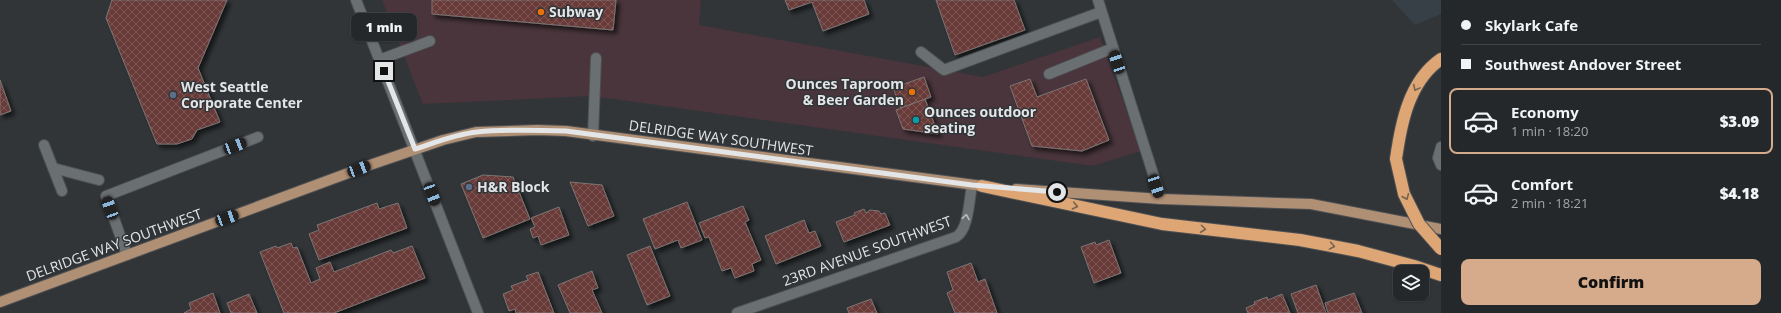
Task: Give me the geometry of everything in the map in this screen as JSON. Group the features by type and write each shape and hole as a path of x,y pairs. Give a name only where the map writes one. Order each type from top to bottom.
{"highway":[{"path":"1441,59 1418,84 1408,105 1400,134 1396,159 1404,194 1419,224 1441,249"},
{"path":"977,186 1162,224 1300,240 1358,251 1414,266 1441,276"}],"main road":[{"name":"DELRIDGE WAY SOUTHWEST","path":"0,302 415,149 476,132 537,130 566,131 593,136 660,143 761,158 977,186 1161,199 1310,204 1441,229"}],"street":[{"path":"356,0 478,313"},
{"path":"1098,0 1161,199"},
{"path":"921,52 944,70 1101,12"},
{"path":"379,60 430,41"},
{"path":"1049,74 1113,48"},
{"path":"593,136 596,58"},
{"path":"127,255 106,196 258,137"},
{"path":"44,145 62,191"},
{"path":"1441,147 1438,158 1441,165"},
{"path":"53,168 100,180"},
{"name":"23RD AVENUE SOUTHWEST","path":"737,313 948,240 961,234 964,230 977,186"}],"shaded area":[{"path":"382,0 701,0 699,25 983,77 1100,37 1141,151 1093,166 592,96 423,104"},
{"path":"1392,0 1441,0 1441,14 1415,25"}],"building":[{"name":"West Seattle Corporate Center","path":"112,0 227,0 198,68 220,122 197,130 192,139 177,144 157,144 106,18"},
{"path":"432,0 616,0 613,30 432,14"},
{"path":"785,0 864,0 869,14 823,31 812,2 789,10"},
{"path":"936,0 1014,0 1025,30 955,55"},
{"name":"Ounces Taproom & Beer Garden","path":"924,77 931,97 901,108 893,88"},
{"path":"1030,79 1037,97 1086,79 1109,140 1082,151 1032,146 1010,86"},
{"path":"0,80 11,111 0,115"},
{"name":"Ounces outdoor seating","path":"925,99 938,134 903,129 896,110"},
{"path":"483,175 513,177 530,219 483,238 461,184"},
{"path":"570,182 602,185 614,216 588,226"},
{"path":"687,202 702,240 681,248 678,240 655,249 643,219"},
{"path":"377,203 379,209 398,203 407,228 319,260 309,234 319,230 317,225"},
{"path":"743,206 749,220 745,222 761,260 752,264 754,271 735,278 731,268 722,271 709,237 705,238 699,223"},
{"path":"559,207 569,235 541,245 538,236 533,238 530,229 535,227 531,218"},
{"path":"864,209 866,213 870,210 879,211 881,214 885,213 890,225 844,242 836,222 855,215 854,213"},
{"path":"804,220 809,233 815,231 821,246 776,264 765,236"},
{"path":"1109,240 1121,273 1094,283 1081,247 1095,242 1096,245"},
{"path":"291,243 293,248 297,247 311,283 320,279 316,268 330,262 334,272 391,250 393,253 412,246 425,278 334,313 284,313 260,252 276,246 277,248"},
{"path":"650,246 670,296 647,305 627,255"},
{"path":"971,263 978,282 985,279 997,313 955,313 947,293 953,290 947,272"},
{"path":"592,271 598,288 592,290 602,313 570,313 558,285"},
{"path":"538,272 554,313 516,313 515,309 509,311 503,294 513,290 511,286 528,280 526,276"},
{"path":"1316,285 1326,313 1298,313 1291,294"},
{"path":"213,293 220,313 184,313 191,309 189,303"},
{"path":"1354,293 1362,313 1328,313 1325,303"},
{"path":"249,294 257,313 231,313 227,303"},
{"path":"1282,294 1290,313 1248,313 1246,308 1255,304 1254,302 1267,297 1268,300"},
{"path":"871,299 877,313 849,313 847,308"}],"place":[{"name":"Subway","path":"541,12"},
{"name":"Ounces Taproom & Beer Garden","path":"912,92"},
{"name":"West Seattle Corporate Center","path":"173,95"},
{"name":"Ounces outdoor seating","path":"916,120"},
{"name":"H&R Block","path":"469,187"}],"route":[{"path":"384,71 415,149 476,132 537,130 566,131 593,136 660,143 761,158 972,185 1057,192"}]}
